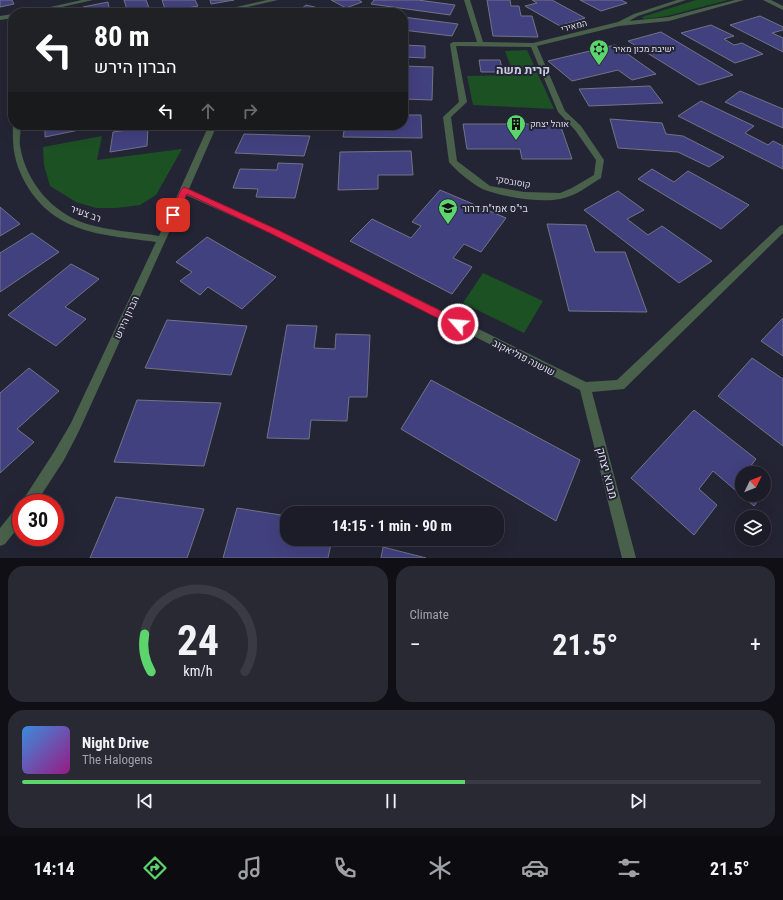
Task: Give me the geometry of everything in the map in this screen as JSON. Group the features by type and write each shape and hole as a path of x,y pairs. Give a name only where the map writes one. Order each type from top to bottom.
{"street":[{"path":"51,8 90,0"},
{"path":"246,8 265,5 275,0"},
{"path":"467,0 481,45"},
{"path":"619,24 636,15 683,0"},
{"path":"619,24 669,19 741,0"},
{"path":"766,0 783,8"},
{"name":"המאירי","path":"533,46 619,24"},
{"name":"קוסובסקי","path":"453,44 481,45 533,46 562,112 578,128 600,160 598,176 577,189 560,196 526,196 488,188 468,175 453,162 447,117 463,102 453,44"},
{"name":"רב צעיר","path":"17,130 16,148 24,174 52,210 72,222 96,230 162,240"},
{"name":"הברון הירש","path":"34,494 59,456 75,427 162,240 211,130"},
{"name":"שושנה פוליאקוב","path":"184,190 282,235 585,387 620,385 783,228"},
{"name":"מבוא יצחק","path":"585,387 629,558"},
{"path":"0,539 12,524"}],"green space":[{"path":"696,0 728,0 667,16 644,19 642,17"},
{"path":"527,50 554,109 473,105 467,76 514,75 505,51"},
{"path":"102,136 97,160 182,149 156,195 140,205 116,208 96,208 76,202 50,186 44,165 43,147"},
{"path":"483,273 543,301 524,333 463,303"}],"building":[{"path":"0,0 12,0 14,4 0,7"},
{"path":"124,0 146,0 149,8 126,8"},
{"path":"162,0 195,0 198,6 187,8 165,8"},
{"path":"210,0 234,0 211,4"},
{"path":"331,0 359,0 362,2 346,8"},
{"path":"374,0 418,0 455,5 450,15 371,4"},
{"path":"487,0 510,0 511,6 519,6 521,16 532,16 538,37 493,36"},
{"path":"532,0 552,0 585,18 560,26 525,6 537,3"},
{"path":"580,0 621,0 627,3 601,11"},
{"path":"108,2 109,8 83,8"},
{"path":"306,5 318,8 302,8"},
{"path":"760,16 783,27 783,30 772,33 783,38 783,52 730,25"},
{"path":"408,18 458,24 452,36 408,31"},
{"path":"711,25 734,36 724,39 734,45 742,43 763,54 735,63 681,33"},
{"path":"661,32 733,75 699,85 628,41"},
{"path":"408,45 425,46 425,58 408,57"},
{"name":"ישיבת מכון מאיר","path":"615,45 656,74 632,80 618,70 572,81 548,61"},
{"path":"479,60 500,60 503,72 481,72"},
{"path":"408,66 433,67 432,100 408,99"},
{"path":"650,86 663,103 589,106 579,89"},
{"path":"740,91 783,109 783,128 725,102"},
{"path":"701,101 754,126 745,133 768,145 773,141 783,146 783,169 678,116"},
{"path":"408,115 421,115 422,138 343,137 344,130 408,130"},
{"path":"610,119 662,123 666,134 683,136 724,157 709,167 678,152 618,148"},
{"name":"אוהל יצחק","path":"463,124 560,124 572,159 522,159 520,149 467,149"},
{"path":"45,130 79,130 45,137"},
{"path":"148,130 147,146 110,152 113,132"},
{"path":"244,134 310,136 304,156 235,153"},
{"path":"411,151 413,175 378,175 378,189 338,190 340,152"},
{"path":"278,163 303,164 295,198 256,197 258,189 233,188 240,169 277,170"},
{"path":"652,169 674,182 688,171 749,205 721,229 638,179"},
{"path":"440,190 506,218 481,252 464,244 453,258 472,267 452,294 350,241 372,219 411,238 421,226 412,222"},
{"path":"618,191 644,210 627,219 648,235 662,226 712,261 679,283 584,210"},
{"path":"0,207 20,224 0,236"},
{"path":"547,224 586,225 595,252 625,252 647,312 569,311"},
{"path":"32,233 59,252 0,292 0,253"},
{"path":"207,237 276,277 242,309 208,287 200,295 180,281 192,272 176,262"},
{"path":"71,264 99,279 65,307 86,319 56,346 8,315"},
{"path":"783,318 783,356 761,341"},
{"path":"167,320 247,326 231,375 145,368"},
{"path":"287,325 317,326 314,348 335,349 336,334 370,335 367,397 349,397 347,421 311,420 309,439 267,438"},
{"path":"752,358 783,379 783,446 718,396"},
{"path":"29,368 59,391 17,429 34,442 0,473 0,393"},
{"path":"431,380 580,460 556,521 401,429"},
{"path":"137,400 221,403 204,466 114,462"},
{"path":"694,410 756,459 751,466 735,466 735,490 713,471 699,489 717,505 694,535 631,478"},
{"path":"116,497 204,509 187,558 90,558"},
{"path":"749,502 757,502 754,506"},
{"path":"237,508 280,515 280,546 331,546 328,558 223,558"},
{"path":"383,547 426,558 381,558"}],"place":[{"name":"ישיבת מכון מאיר","path":"599,66"},
{"name":"אוהל יצחק","path":"516,141"},
{"name":"בי\"ס אמי\"ת דרור","path":"448,225"}],"district":[{"name":"קרית משה","path":"523,70"}],"route":[{"path":"173,215 184,190 275,232 458,324"}]}
